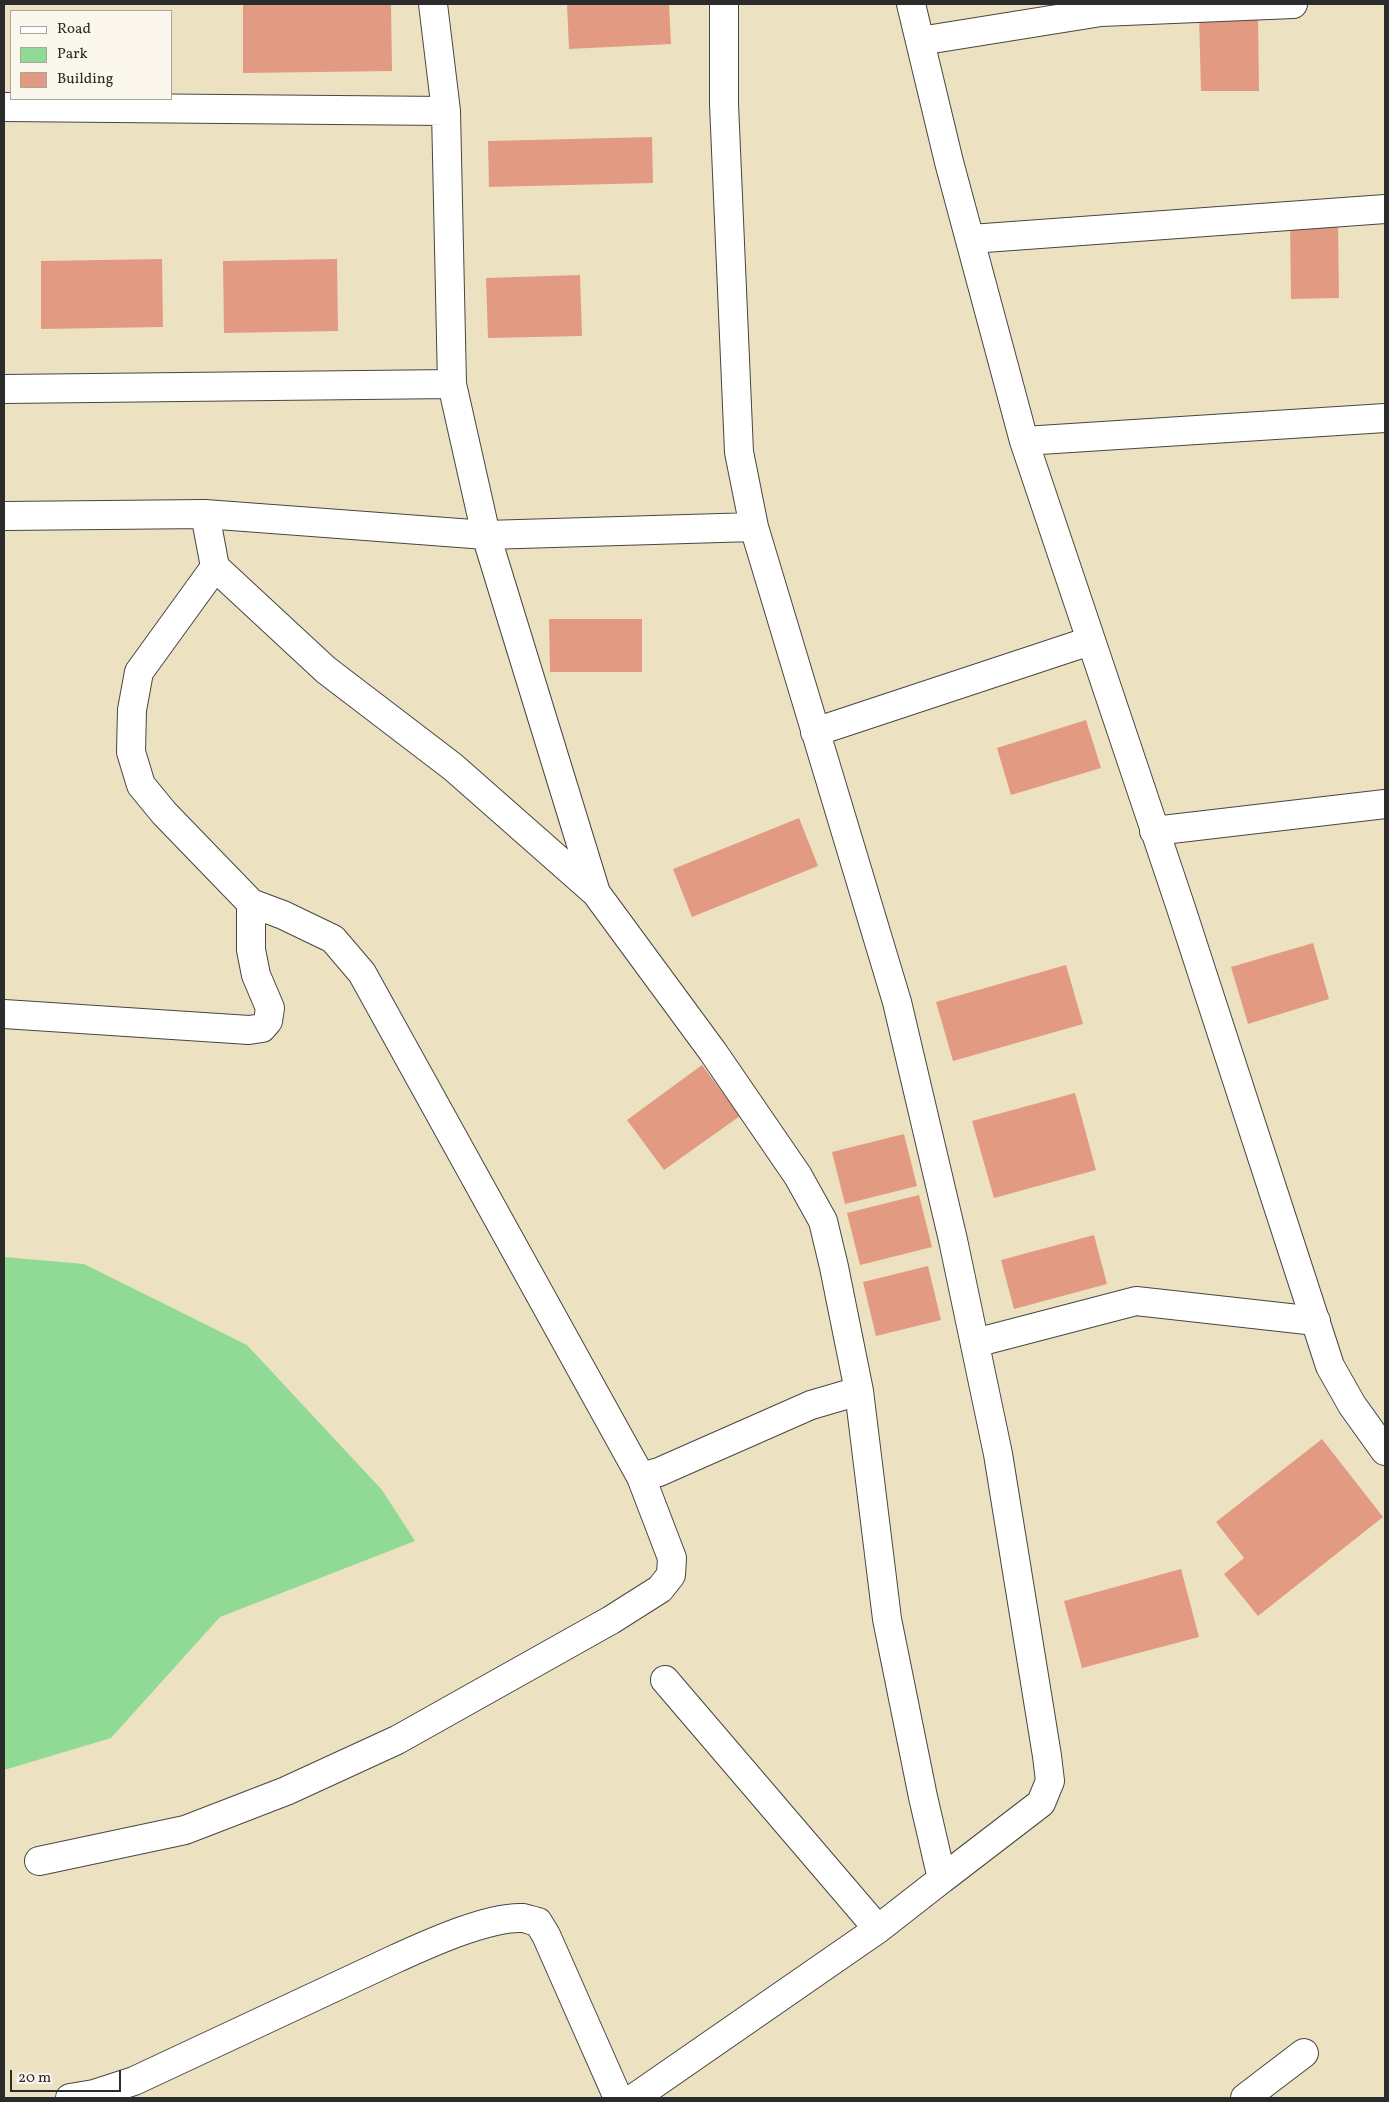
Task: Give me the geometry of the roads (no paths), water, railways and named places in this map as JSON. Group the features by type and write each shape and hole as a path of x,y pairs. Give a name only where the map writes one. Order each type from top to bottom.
{"street":[{"path":"433,4 446,111 452,384 486,535 596,893"},
{"path":"634,2098 878,1929 1041,1803 1050,1781 998,1454 953,1240 897,1002 754,527 739,452 724,104 724,4"},
{"path":"911,4 949,162 1024,442 1180,905 1330,1366 1352,1405 1385,1452"},
{"path":"920,41 1101,8 1293,4"},
{"path":"4,107 446,111"},
{"path":"971,239 1385,209"},
{"path":"4,389 452,384"},
{"path":"1024,442 1385,418"},
{"path":"4,516 205,514 486,535 754,527"},
{"path":"205,514 215,567 326,670 453,767 596,893 723,1068 798,1176 823,1221 859,1391 887,1619 921,1788 942,1879"},
{"path":"39,1861 185,1830 286,1791 397,1740 619,1615 660,1589 671,1575 672,1558 641,1477 362,973 333,939 283,915 251,903 164,813 140,785 131,752 132,710 139,672 215,567"},
{"path":"815,732 1090,641"},
{"path":"1154,832 1385,804"},
{"path":"4,1014 249,1030 262,1028 268,1020 270,1008 256,975 251,950 251,903"},
{"path":"975,1344 1136,1301 1316,1321"},
{"path":"641,1477 659,1472 811,1405 859,1391"},
{"path":"665,1680 878,1929"},
{"path":"70,2098 94,2094 134,2081 440,1939 498,1921 523,1918 538,1922 546,1935 618,2098"},
{"path":"1245,2098 1304,2053"}]}
